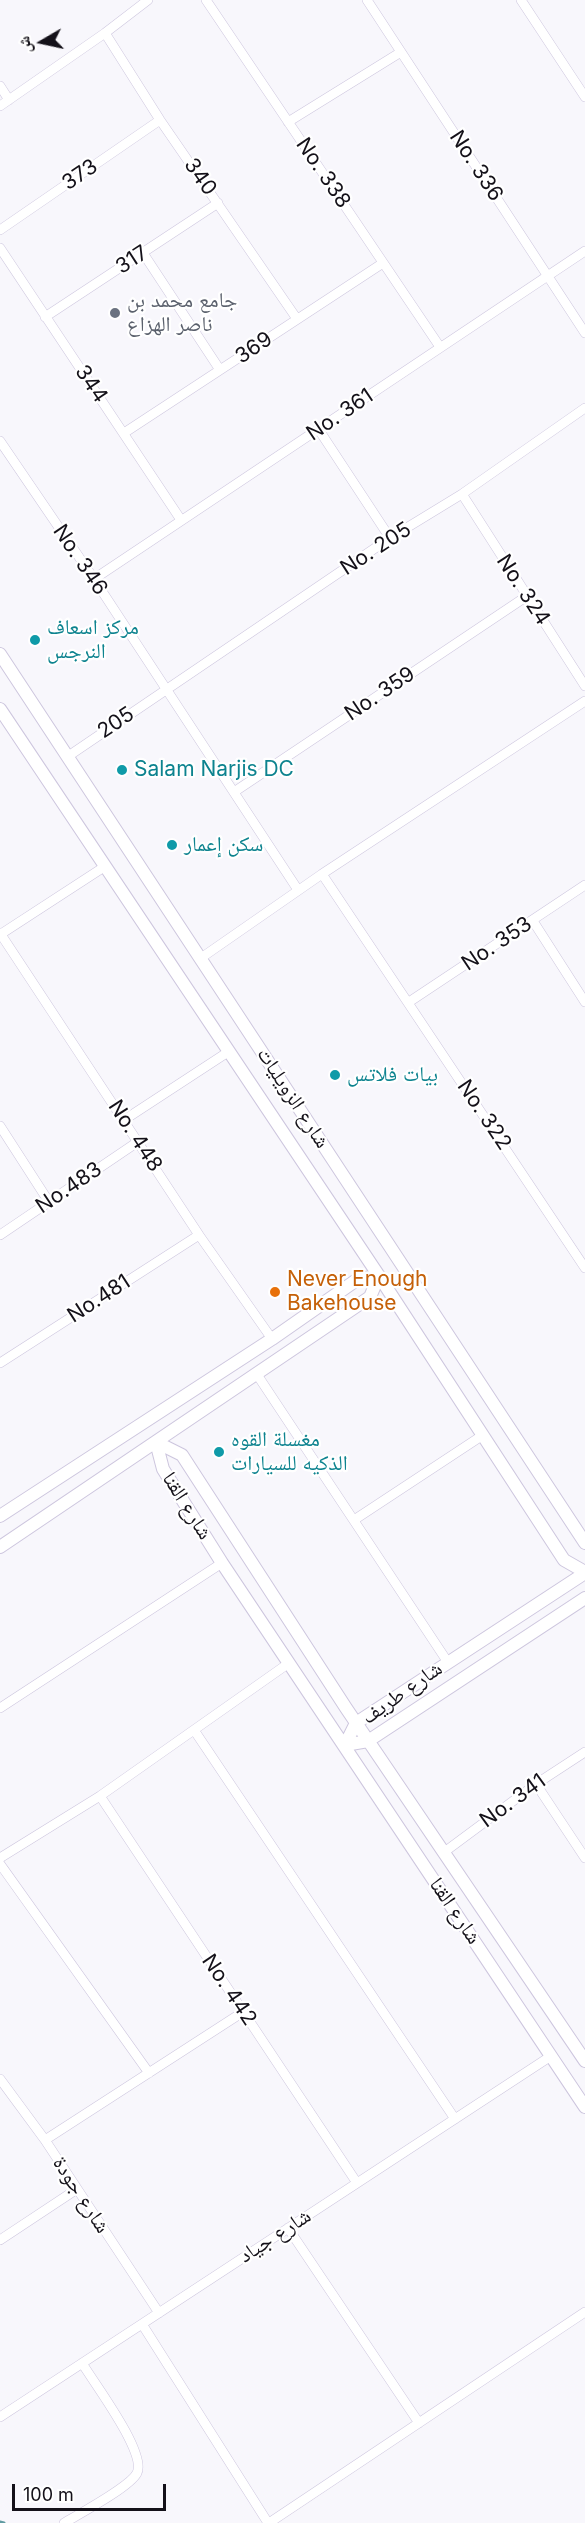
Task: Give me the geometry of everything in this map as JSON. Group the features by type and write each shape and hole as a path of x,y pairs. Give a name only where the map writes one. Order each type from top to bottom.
{"street":[{"path":"0,106 148,0"},
{"name":"No. 338","path":"206,0 440,347"},
{"name":"No. 336","path":"367,0 585,333"},
{"path":"520,0 585,97"},
{"name":"340","path":"105,33 160,120 297,319"},
{"path":"288,122 401,52"},
{"path":"0,86 9,100"},
{"name":"373","path":"0,230 160,120"},
{"name":"317","path":"45,317 218,203"},
{"name":"344","path":"0,248 181,520"},
{"name":"No. 361","path":"93,579 585,251"},
{"path":"144,253 220,370"},
{"name":"369","path":"124,433 383,263"},
{"name":"No. 205","path":"166,689 390,538 462,495 585,408"},
{"path":"319,430 390,538"},
{"name":"No. 346","path":"0,441 298,890"},
{"path":"0,461 9,455"},
{"name":"No. 324","path":"462,495 585,686"},
{"name":"No. 359","path":"234,792 527,596"},
{"name":"شارع الزويليات","path":"0,654 585,1543"},
{"name":"205","path":"67,756 166,689"},
{"path":"201,958 298,890 585,701"},
{"name":"شارع الزويليات","path":"0,709 379,1276 564,1560 585,1572"},
{"path":"1,933 104,867"},
{"name":"No. 322","path":"322,874 410,1002 585,1268"},
{"name":"No. 353","path":"410,1002 585,885"},
{"path":"533,921 585,1002"},
{"name":"No. 448","path":"1,933 199,1235 272,1339"},
{"path":"124,1120 228,1052"},
{"path":"0,1126 49,1202"},
{"name":"No.483","path":"0,1235 139,1141"},
{"name":"No.481","path":"0,1364 199,1235"},
{"path":"0,1516 272,1339 357,1279 379,1276"},
{"path":"0,1547 370,1297 379,1276"},
{"path":"256,1373 447,1661"},
{"path":"354,1520 483,1435"},
{"name":"شارع القنا","path":"156,1442 163,1469 222,1563 585,2107"},
{"name":"شارع القنا","path":"156,1442 182,1455 368,1741 585,2061"},
{"path":"0,1708 222,1563"},
{"name":"شارع طريف","path":"345,1745 356,1722 585,1572"},
{"name":"شارع طريف","path":"345,1745 368,1741 585,1598"},
{"path":"0,1858 100,1796 289,1663"},
{"path":"194,1730 455,2119"},
{"name":"No. 341","path":"443,1853 536,1784 585,1752"},
{"path":"536,1784 585,1857"},
{"name":"No. 442","path":"100,1796 357,2183"},
{"path":"0,1864 149,2073"},
{"path":"45,2140 243,2012"},
{"name":"شارع جياد","path":"0,2417 551,2056"},
{"name":"شارع جودة","path":"0,2079 45,2140 159,2313"},
{"path":"0,2240 77,2189"},
{"path":"288,2228 418,2423"},
{"path":"141,2324 268,2523 585,2312"},
{"path":"64,2523 128,2483 137,2473 138,2462 134,2446 82,2363"}],"waterway":[{"path":"0,2522 4,2523"}],"place":[{"name":"جامع محمد بن ناصر الهزاع","path":"115,313"},
{"name":"مركز اسعاف النرجس","path":"35,640"},
{"name":"Salam Narjis DC","path":"122,770"},
{"name":"سكن إعمار","path":"172,845"},
{"name":"بيات فلاتس","path":"335,1075"},
{"name":"Never Enough Bakehouse","path":"275,1292"},
{"name":"مغسلة القوه الذكيه للسيارات","path":"219,1452"}]}
